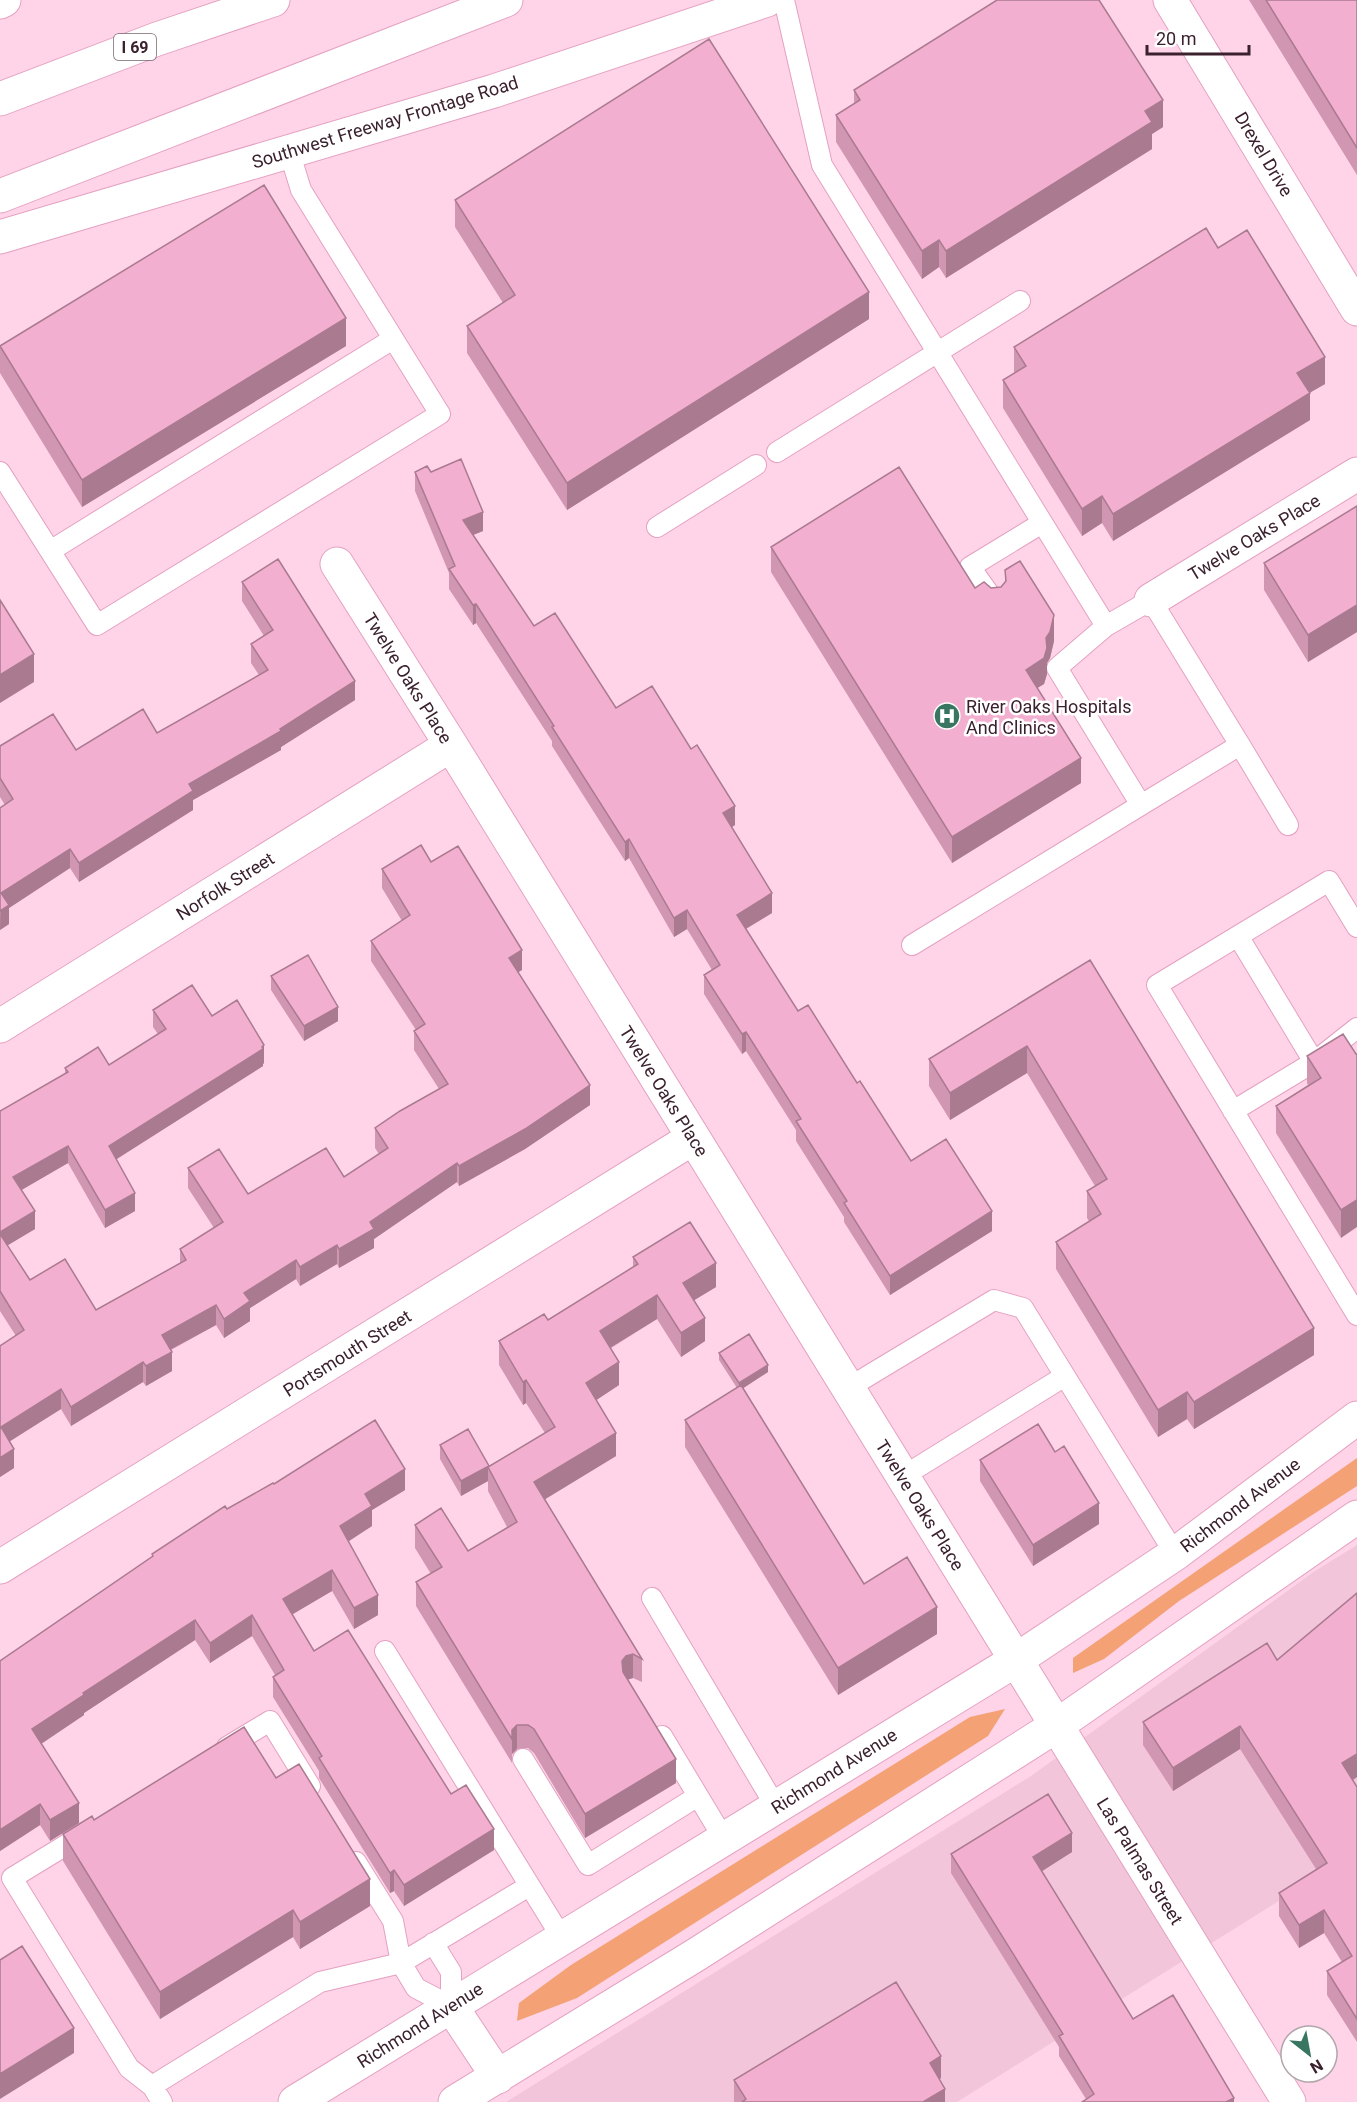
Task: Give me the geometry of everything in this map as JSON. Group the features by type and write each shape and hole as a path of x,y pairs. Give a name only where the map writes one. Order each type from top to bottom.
{"main road":[{"name":"I 69","path":"0,99 157,39 273,0"},
{"path":"0,196 506,0"},
{"name":"Southwest Freeway Frontage Road","path":"0,237 494,91 767,0"},
{"name":"Drexel Drive","path":"1170,0 1357,309"},
{"name":"Twelve Oaks Place","path":"1151,600 1357,474"},
{"name":"Twelve Oaks Place","path":"337,564 991,1619"},
{"name":"Norfolk Street","path":"0,1026 451,745"},
{"name":"Portsmouth Street","path":"0,1568 693,1138"},
{"name":"Richmond Avenue","path":"295,2102 1016,1660 1175,1554 1357,1418"},
{"path":"455,2102 704,1950 1056,1726 1357,1517"},
{"name":"Las Palmas Street","path":"991,1619 1289,2102"},
{"path":"451,2006 498,2077"}],"lane":[{"path":"784,0 822,165 1106,626"},
{"path":"0,472 98,625 440,414 301,190 289,151"},
{"path":"777,452 1020,301"},
{"path":"50,551 393,339"},
{"path":"657,527 756,465"},
{"path":"995,602 970,567 1042,523"},
{"path":"1141,805 1053,667 1106,626 1151,600 1288,825"},
{"path":"912,945 1240,745"},
{"path":"1357,927 1329,881 1157,986 1357,1315"},
{"path":"1238,936 1314,1062"},
{"path":"1233,1111 1314,1062 1357,1029"},
{"path":"848,1388 994,1299 1023,1308 1175,1554"},
{"path":"902,1477 1065,1376"},
{"path":"652,1598 776,1807"},
{"path":"386,1652 562,1938"},
{"path":"651,1719 724,1839"},
{"path":"211,1757 270,1721 319,1801"},
{"path":"523,1760 588,1865 698,1796"},
{"path":"102,1823 12,1878 129,2068 157,2094 320,1982 401,1963 529,1886"},
{"path":"344,1841 393,1922 401,1963 416,1988 451,2006 451,1972 433,1943"}],"shaded area":[{"path":"1357,1458 1357,1486 1179,1601 1104,1659 1073,1673 1073,1658"},
{"path":"1357,1545 1357,1852 957,2102 506,2102 1031,1776 1315,1571"},
{"path":"1005,1709 988,1736 577,1998 517,2021 519,2003 571,1965 970,1717"}],"building":[{"path":"997,0 1099,0 1163,100 1145,111 1152,122 946,251 939,240 922,251 836,115 860,100 854,90"},
{"path":"1266,0 1357,0 1357,148"},
{"path":"709,39 869,292 567,483 467,326 515,295 455,200"},
{"path":"264,185 346,318 82,480 0,346"},
{"path":"1206,228 1218,248 1247,230 1325,357 1297,373 1310,393 1113,514 1102,496 1082,509 1003,380 1026,366 1014,347"},
{"path":"461,459 483,512 463,520 534,626 555,613 616,708 652,686 691,749 697,745 735,806 723,813 772,893 737,915 798,1011 808,1005 857,1083 860,1081 911,1161 946,1139 992,1211 890,1276 844,1203 847,1201 796,1121 801,1119 746,1032 742,1034 704,975 720,965 687,910 674,918 629,839 625,842 476,604 473,605 449,569 455,566 415,472 427,466 431,472"},
{"path":"899,467 975,588 984,582 991,588 1001,587 1006,581 1005,570 1020,561 1054,615 1050,632 1046,638 1047,648 1044,658 1026,670 1081,758 952,837 771,547"},
{"path":"1357,506 1357,605 1308,635 1264,563"},
{"path":"278,559 355,681 280,729 281,731 189,784 193,791 79,863 70,849 1,893 9,905 0,911 0,808 13,799 0,778 0,746 53,714 76,750 143,709 157,733 268,670 251,644 273,630 242,582"},
{"path":"0,600 34,654 0,675"},
{"path":"421,845 431,862 458,846 522,950 509,958 590,1085 525,1129 459,1166 457,1163 370,1222 374,1229 339,1249 337,1245 300,1267 296,1260 244,1293 250,1301 224,1319 216,1305 162,1335 172,1352 146,1366 143,1362 71,1407 61,1389 1,1427 14,1449 0,1458 0,1346 24,1330 0,1291 0,1234 30,1280 65,1259 96,1310 186,1260 180,1249 223,1222 188,1168 219,1149 248,1194 326,1148 344,1177 388,1148 375,1128 448,1084 414,1031 425,1024 371,941 410,915 382,869"},
{"path":"308,955 338,1007 304,1026 271,976"},
{"path":"1090,960 1314,1328 1194,1402 1187,1392 1158,1410 1056,1242 1101,1214 1087,1191 1107,1179 1027,1046 950,1093 929,1059"},
{"path":"192,985 212,1016 237,1000 264,1045 263,1049 109,1146 135,1193 105,1210 68,1146 13,1177 35,1211 0,1232 0,1111 68,1072 65,1068 98,1047 109,1065 166,1029 153,1010"},
{"path":"1343,1034 1357,1054 1357,1200 1341,1210 1276,1106 1321,1078 1307,1056"},
{"path":"690,1222 716,1263 683,1283 705,1318 681,1333 657,1295 600,1331 619,1362 586,1383 616,1433 534,1482 642,1659 633,1654 626,1656 622,1661 623,1672 676,1759 585,1814 534,1729 528,1725 517,1725 512,1730 512,1739 416,1582 442,1567 415,1525 441,1508 468,1551 517,1522 488,1467 555,1427 526,1380 523,1382 499,1341 544,1314 548,1320 638,1264 633,1257"},
{"path":"749,1334 768,1365 739,1383 719,1353"},
{"path":"741,1385 864,1584 907,1557 937,1607 838,1668 685,1420"},
{"path":"375,1420 405,1469 365,1494 372,1506 340,1526 378,1595 354,1608 332,1570 283,1599 314,1651 348,1630 451,1794 466,1785 494,1829 404,1885 394,1870 390,1873 319,1758 322,1756 273,1677 284,1670 252,1615 210,1643 195,1620 32,1729 79,1803 50,1820 40,1804 0,1830 0,1661 153,1556 152,1554 225,1506 227,1509 274,1484"},
{"path":"1038,1424 1055,1452 1064,1446 1099,1503 1033,1545 980,1460"},
{"path":"468,1429 489,1466 461,1481 440,1445"},
{"path":"1357,1593 1357,1754 1342,1763 1357,1787 1357,2019 1327,1971 1352,1956 1324,1910 1299,1925 1279,1893 1327,1863 1240,1726 1173,1768 1143,1722 1267,1643 1277,1660"},
{"path":"244,1727 276,1778 299,1764 370,1879 300,1922 293,1910 160,1992 63,1834 92,1816 94,1820"},
{"path":"1048,1794 1072,1833 1033,1857 1133,2019 1173,1995 1234,2098 1226,2102 1082,2102 1094,2094 1059,2036 1063,2034 951,1854"},
{"path":"22,1946 74,2028 0,2074 0,1960"},
{"path":"896,1982 941,2056 930,2063 945,2089 923,2102 742,2102 746,2099 734,2080"}],"place":[{"name":"River Oaks Hospitals And Clinics","path":"947,716"}]}
